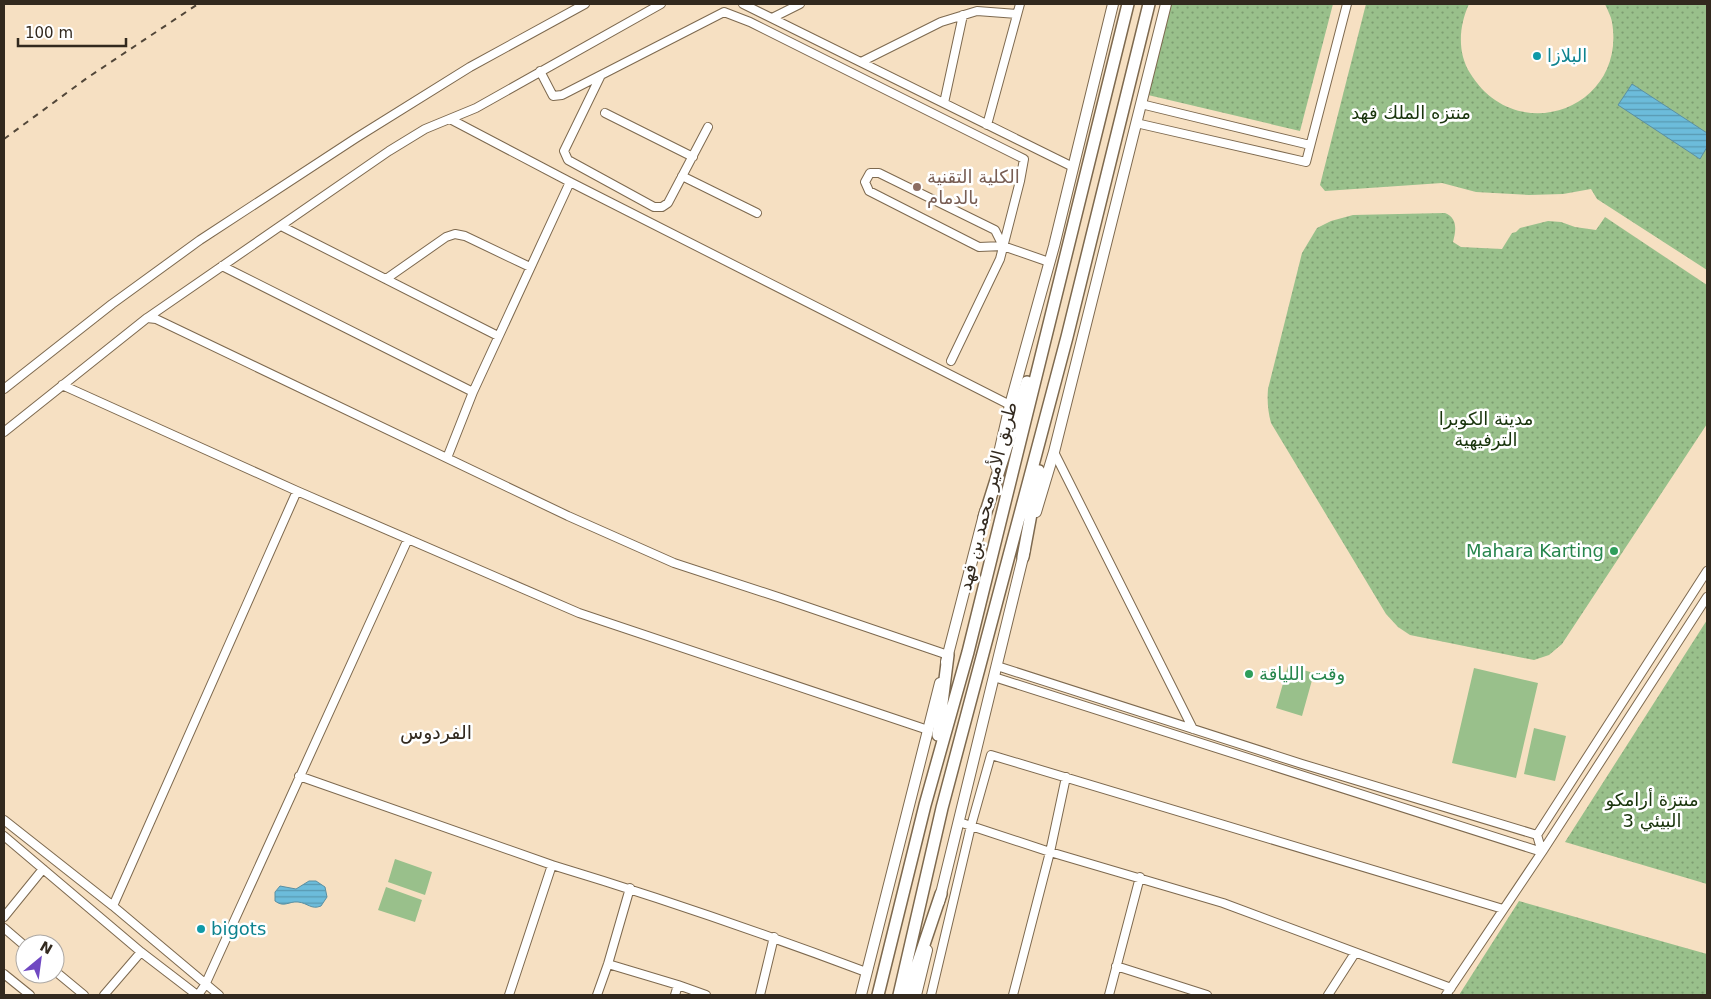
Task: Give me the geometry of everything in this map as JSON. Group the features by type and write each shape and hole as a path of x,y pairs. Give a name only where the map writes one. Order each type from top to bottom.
{"highway":[{"name":"طريق الأمير محمد بن فهد","path":"879,992 925,805 968,652 1128,4"},
{"name":"طريق الأمير محمد بن فهد","path":"899,995 942,808 1067,337 1149,4"},
{"path":"984,518 1057,287"},
{"path":"1022,557 1048,421 1067,337"},
{"path":"925,805 940,723 948,655"},
{"path":"907,995 941,894"}],"main road":[{"path":"861,995 984,518 1010,405 1049,262 1112,4"},
{"path":"916,995 1022,557 1054,452 1166,4"}],"street":[{"path":"4,389 112,304 200,240 356,138 470,67 585,4"},
{"path":"4,432 147,318 389,151 425,129 476,108 661,4"},
{"path":"744,4 1073,167"},
{"path":"772,18 800,4"},
{"path":"988,125 1020,4"},
{"path":"1136,123 1306,162 1347,4"},
{"path":"861,62 941,22 977,11 1017,14"},
{"path":"540,71 553,96 562,95 724,12 750,22 1024,159 1000,259 951,360"},
{"path":"944,103 964,15"},
{"path":"600,77 564,151 568,160 654,207 662,207 668,203 708,127"},
{"path":"1141,104 1310,145"},
{"path":"606,113 693,158"},
{"path":"450,119 570,182 1010,405"},
{"path":"1003,246 994,230 879,173 870,173 865,182 869,190 980,247 1003,246 1049,262"},
{"path":"682,176 757,213"},
{"path":"447,458 473,392 570,182"},
{"path":"281,226 498,336"},
{"path":"386,279 446,237 455,234 465,236 530,267"},
{"path":"222,266 473,392"},
{"path":"147,318 165,324 568,516 674,563 948,655"},
{"path":"62,385 408,540 579,613 928,730"},
{"path":"1054,452 1192,728 1196,741"},
{"path":"113,906 297,491"},
{"path":"4,836 140,952 198,995 205,985 408,540"},
{"path":"1542,852 1537,835 1707,571"},
{"path":"959,822 1050,852 1140,877 1222,903 1355,953 1449,992 1707,598"},
{"path":"1670,628 1682,636"},
{"path":"997,666 1302,764 1537,835"},
{"path":"994,677 1542,852"},
{"path":"932,995 971,826 991,755 1503,909"},
{"path":"1588,756 1600,764"},
{"path":"299,776 552,864 630,888 866,972"},
{"path":"1012,995 1050,852 1066,777"},
{"path":"4,820 113,906 219,995"},
{"path":"509,995 552,864"},
{"path":"4,917 43,869"},
{"path":"1108,995 1140,877"},
{"path":"597,995 630,888"},
{"path":"4,928 15,937"},
{"path":"760,995 774,938"},
{"path":"104,995 140,952"},
{"path":"1328,995 1355,953"},
{"path":"608,964 706,995"},
{"path":"1116,966 1207,995"},
{"path":"4,974 30,995"},
{"path":"65,979 84,995"},
{"path":"675,995 678,985"}],"green space":[{"path":"1171,4 1333,4 1300,131 1148,95"},
{"name":"منتزه الملك فهد","path":"1366,4 1469,4 1461,30 1461,48 1470,73 1490,96 1514,109 1539,113 1564,109 1586,96 1603,77 1612,52 1612,22 1605,4 1707,4 1707,270 1597,199 1591,189 1563,194 1529,195 1476,192 1442,183 1325,191 1320,185"},
{"name":"مدينة الكوبرا الترفيهية","path":"1445,213 1454,221 1453,242 1461,247 1502,249 1512,233 1520,228 1548,221 1596,230 1605,217 1707,285 1707,424 1562,644 1549,655 1534,660 1410,635 1398,627 1386,614 1271,423 1269,415 1268,389 1302,253 1317,228 1331,221 1353,215"},
{"name":"منتزة أرامكو البيئي 3","path":"1707,620 1707,884 1565,842"},
{"path":"1288,666 1314,673 1302,716 1276,708"},
{"path":"1474,668 1538,683 1516,778 1452,763"},
{"path":"1534,728 1566,736 1555,781 1524,774"},
{"path":"395,859 432,872 425,895 388,882"},
{"path":"386,887 422,900 415,922 378,910"},
{"path":"1519,901 1707,954 1707,995 1459,995"}],"water":[{"path":"1632,84 1707,133 1707,147 1700,159 1618,105"},
{"path":"309,881 316,881 325,887 327,897 321,906 312,907 298,902 281,904 275,901 275,892 280,886 296,889"}],"railway":[{"path":"4,139 87,78 198,4"}],"place":[{"name":"البلازا","path":"1537,56"},
{"name":"الكلية التقنية بالدمام","path":"917,187"},
{"name":"Mahara Karting","path":"1614,551"},
{"name":"وقت اللياقة","path":"1249,674"},
{"name":"bigots","path":"201,929"}],"district":[{"name":"الفردوس","path":"436,732"}]}
